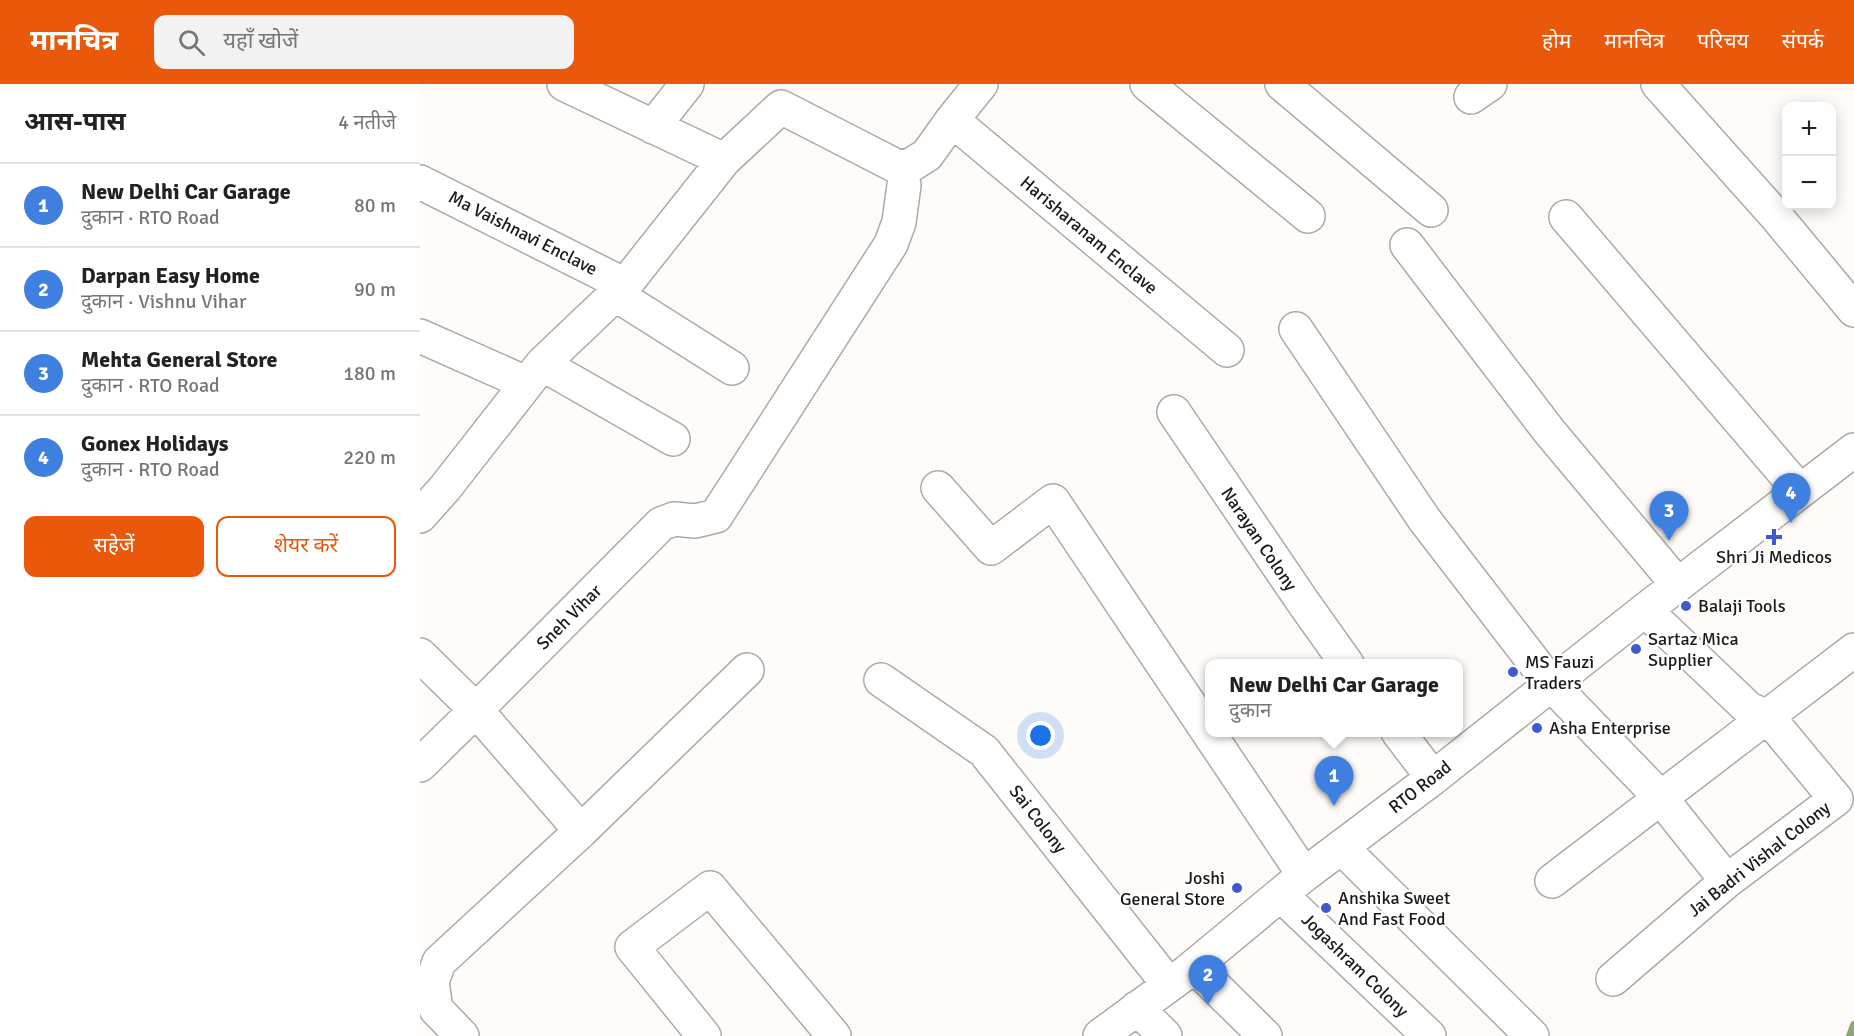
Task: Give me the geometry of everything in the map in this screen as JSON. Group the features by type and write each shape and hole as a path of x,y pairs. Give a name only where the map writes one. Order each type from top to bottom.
{"street":[{"path":"564,84 724,160"},
{"path":"653,127 687,84"},
{"path":"420,516 445,488 534,374 620,290 724,160 785,96 898,167 911,165 927,155 981,84"},
{"path":"1147,84 1308,216"},
{"path":"1282,84 1431,210"},
{"path":"1658,84 1776,216 1854,310"},
{"name":"Harisharanam Enclave","path":"952,120 1227,350"},
{"name":"Ma Vaishnavi Enclave","path":"420,182 620,290 732,368"},
{"name":"Sneh Vihar","path":"420,765 661,524 674,519 695,521 716,516 891,244 900,222 904,185"},
{"path":"1566,217 1799,490"},
{"path":"1407,245 1549,431 1678,585"},
{"path":"1296,329 1424,519 1550,683 1660,797 1727,881"},
{"path":"420,336 534,374 673,439"},
{"name":"Narayan Colony","path":"1173,412 1344,659"},
{"name":"RTO Road","path":"1100,1036 1182,976 1292,885 1550,683 1854,450"},
{"name":"Jogashram Colony","path":"938,488 991,548 1053,501 1292,885 1429,1036"},
{"name":"Jai Badri Vishal Colony","path":"1613,979 1727,881 1836,799 1768,717 1749,709 1645,610"},
{"path":"1552,881 1854,650"},
{"path":"420,655 476,710 581,831"},
{"path":"462,1036 436,1009 432,982 439,962 581,831 747,670"},
{"name":"Sai Colony","path":"881,680 984,751 1182,976 1265,1036"},
{"path":"1402,737 1432,777"},
{"path":"1341,847 1532,1036"},
{"path":"704,1036 632,947 710,888 834,1036"},
{"path":"1137,1008 1165,1036"}],"waterway":[{"path":"1850,1036 1854,1025"}],"place":[{"name":"Gonex Holidays","path":"1791,523"},
{"name":"Shri Ji Medicos","path":"1774,537"},
{"name":"Mehta General Store","path":"1669,541"},
{"name":"Balaji Tools","path":"1686,606"},
{"name":"Sartaz Mica Supplier","path":"1636,649"},
{"name":"MS Fauzi Traders","path":"1513,672"},
{"name":"Asha Enterprise","path":"1537,728"},
{"name":"New Delhi Car Garage","path":"1334,806"},
{"name":"Joshi General Store","path":"1237,888"},
{"name":"Anshika Sweet And Fast Food","path":"1326,908"},
{"name":"Darpan Easy Home","path":"1208,1005"}]}
